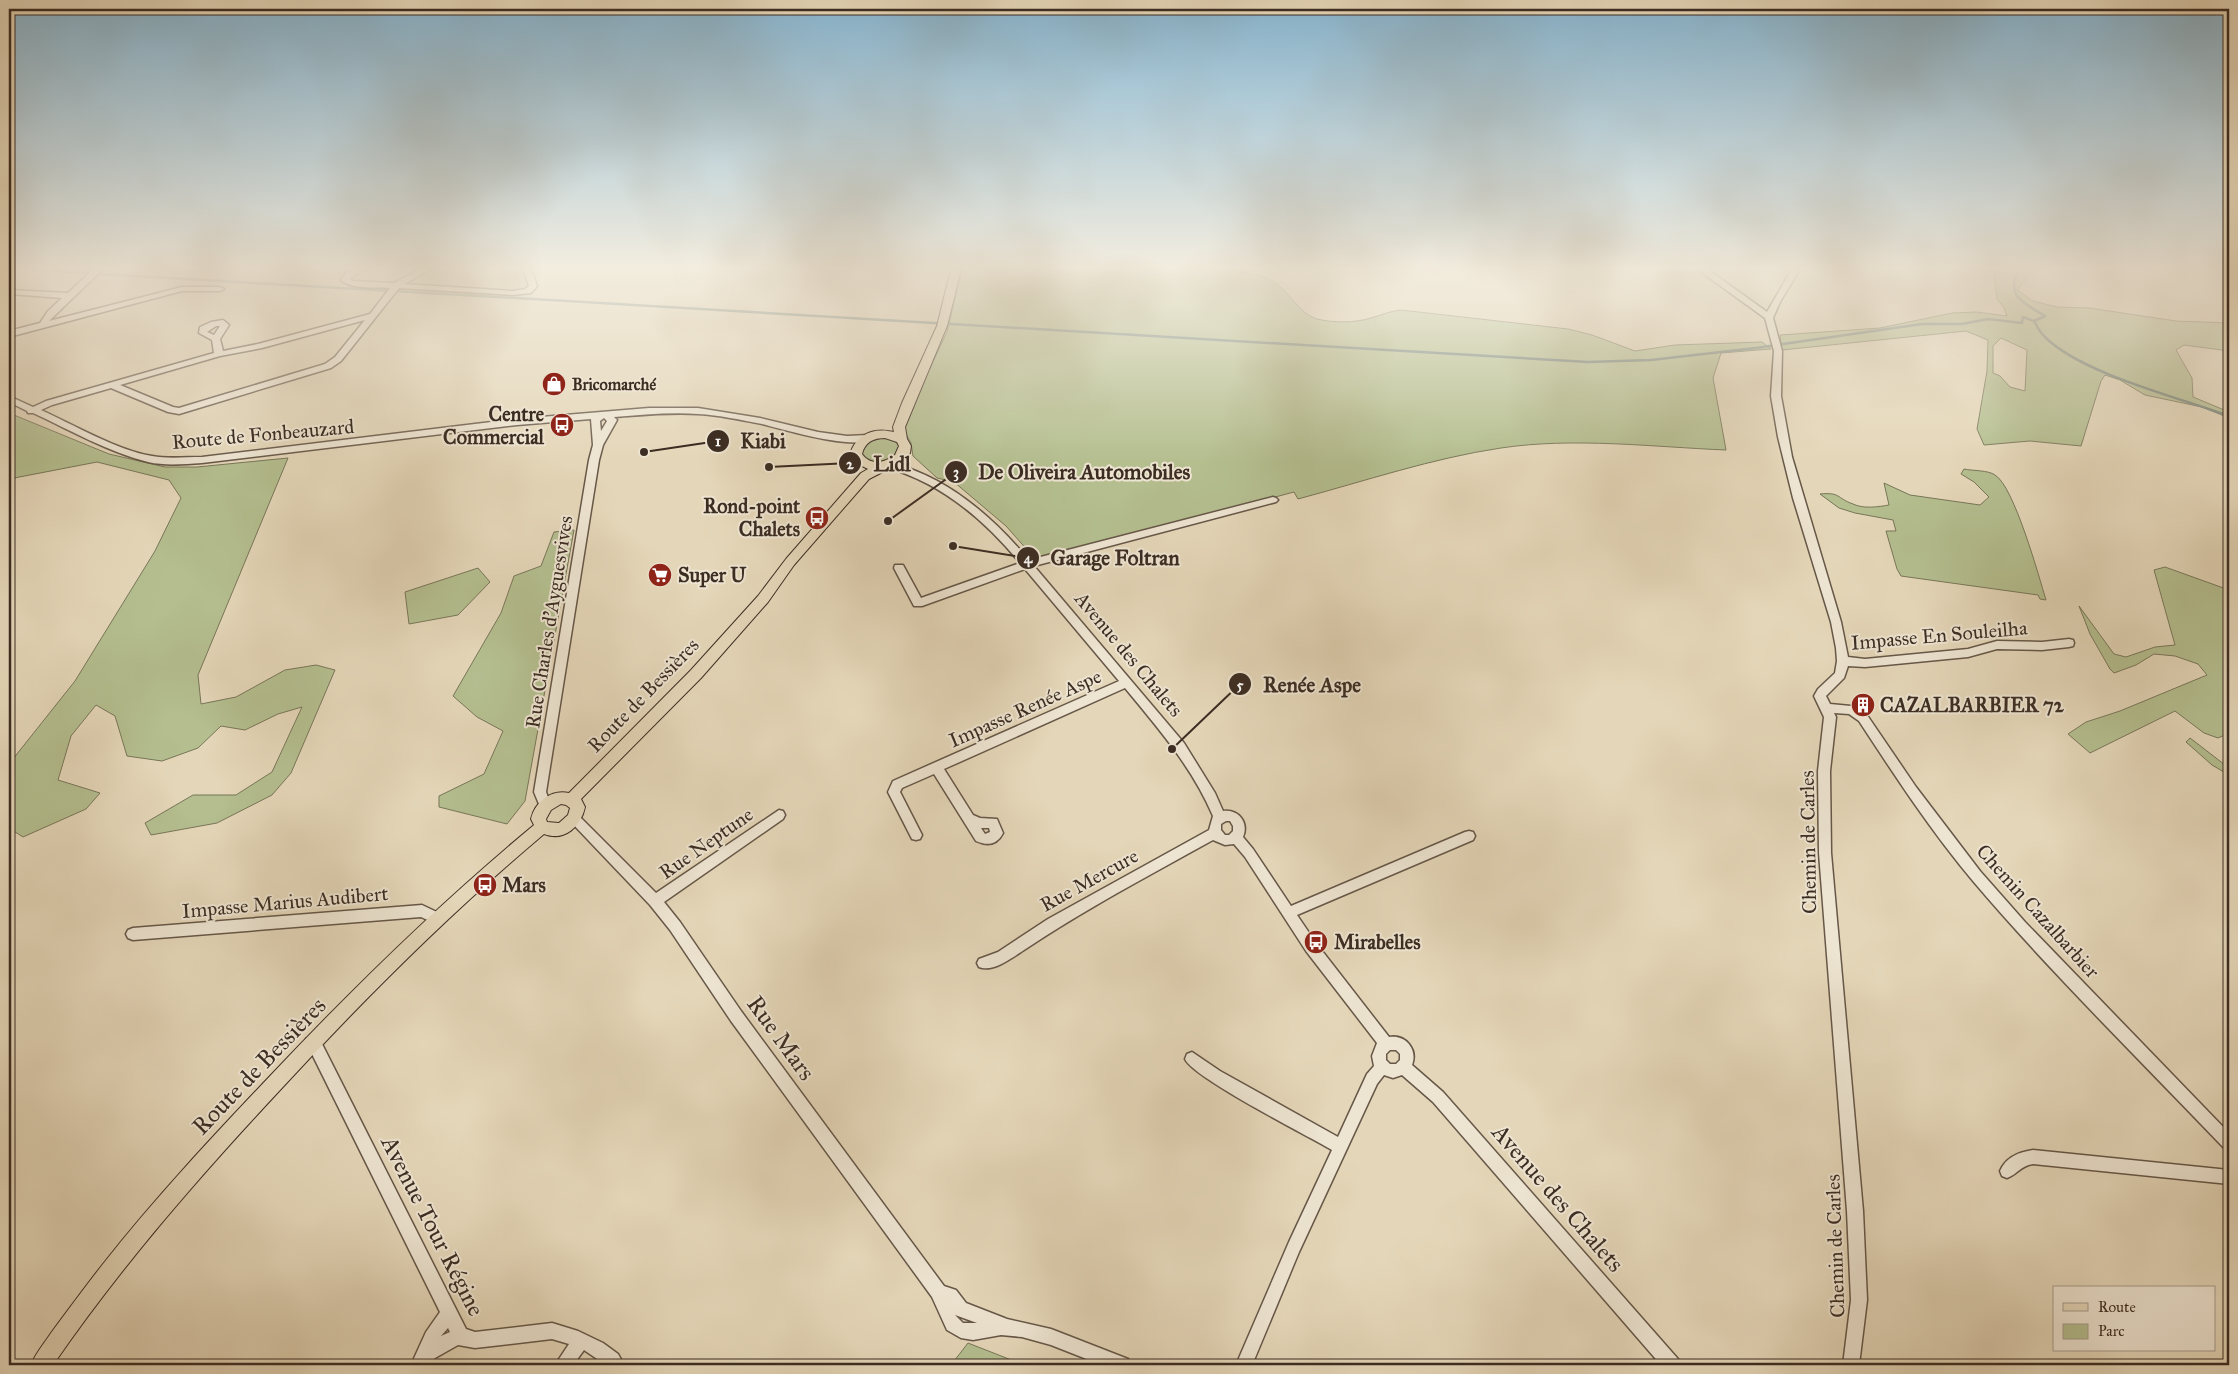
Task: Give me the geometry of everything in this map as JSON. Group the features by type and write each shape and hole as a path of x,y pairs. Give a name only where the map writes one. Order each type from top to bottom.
{"main road":[{"name":"Route de Bessières","path":"571,800 696,674 744,618 763,599 790,562 866,476 899,459 904,453 905,446 900,439 899,427 939,333"},
{"name":"Route de Bessières","path":"820,527 856,474 859,444 873,436 908,403"},
{"path":"873,436 889,435 900,439"},
{"path":"858,456 869,465 885,465"},
{"path":"561,798 571,800 578,807 574,820 564,828 553,831 542,827 539,823 539,814 545,805 561,798"},
{"name":"Route de Bessières","path":"41,1365 74,1316 155,1213 192,1170 311,1044 438,919 542,827"}],"street":[{"path":"31,411 111,385 220,354 307,333"},
{"path":"111,385 171,410 191,408 328,366 338,359 359,333"},
{"path":"1772,333 1775,344 1776,396 1782,428 1817,563 1839,632 1843,661"},
{"path":"216,339 220,354"},
{"name":"Route de Fonbeauzard","path":"9,399 31,411 121,450 149,459 166,461 202,460 472,429 604,418"},
{"path":"604,418 715,414 760,421 818,435 847,439 873,436"},
{"name":"Rue Charles d'Ayguesvives","path":"598,445 604,418"},
{"name":"Rue Charles d'Ayguesvives","path":"545,805 540,792 604,418"},
{"path":"818,435 858,456"},
{"name":"Avenue des Chalets","path":"904,453 920,475"},
{"name":"Avenue des Chalets","path":"885,465 920,475 952,494 985,519 1006,539 1180,746 1211,797 1220,818"},
{"path":"899,568 918,603 1026,565 1273,500"},
{"name":"Impasse En Souleilha","path":"1843,661 1865,663 1968,653 1997,645 2042,646 2069,643"},
{"name":"Chemin de Carles","path":"1843,661 1842,673 1838,679 1820,693 1830,717 1824,770 1825,853 1854,1201 1859,1300 1851,1365"},
{"name":"Impasse Renée Aspe","path":"916,835 894,792 897,785 1128,682"},
{"name":"Chemin Cazalbarbier","path":"1827,709 1847,709 1857,712 1863,718 1912,791 1976,875 2020,926 2229,1142"},
{"name":"Impasse Renée Aspe","path":"937,768 970,819"},
{"name":"Rue Neptune","path":"655,901 779,815"},
{"path":"1229,817 1236,820 1240,828 1235,837 1226,840 1214,832 1214,822 1220,818 1229,817"},
{"name":"Rue Mars","path":"574,820 655,901 675,926 736,1016 939,1293 950,1296 961,1309 1006,1327 1036,1332 1122,1365"},
{"name":"Rue Mercure","path":"984,963 1002,957 1052,922 1214,832"},
{"path":"1288,913 1469,836"},
{"path":"1235,837 1249,853 1311,947 1386,1044 1397,1045 1406,1053 1407,1058 1404,1068 1394,1072 1383,1066 1378,1052 1386,1044"},
{"name":"Impasse Marius Audibert","path":"132,934 422,911 438,919"},
{"name":"Avenue Tour Régine","path":"311,1044 316,1047 460,1335 464,1339 475,1340 552,1331 563,1332 599,1349 615,1361 616,1365"},
{"path":"1192,1059 1215,1076 1341,1147"},
{"path":"1244,1365 1294,1247 1372,1080 1383,1066"},
{"name":"Avenue des Chalets","path":"1404,1068 1438,1097 1672,1365"},
{"path":"2007,1171 2020,1159 2034,1157 2229,1177"},
{"path":"420,1362 439,1324 450,1315"},
{"path":"420,1362 429,1352 460,1335"},
{"path":"563,1365 581,1341"}],"green space":[{"path":"946,333 1584,333 1635,351 1675,345 1762,342 1771,349 1721,353 1713,378 1726,450 1642,445 1557,443 1476,452 1298,499 1294,492 1037,561 1006,526 954,482 937,478 913,456 911,443 902,427"},
{"path":"1807,333 1945,333 1782,350 1780,335"},
{"path":"1971,333 2229,333 2229,351 2184,345 2176,350 2192,378 2193,397 2229,412 2229,418 2202,407 2145,395 2120,380 2105,375 2101,381 2081,446 2030,441 1984,445 1977,429 1987,371 1988,340","holes":["2001,338 2027,350 2025,391 2010,387 2000,376 1993,373 1993,346"]},
{"path":"9,413 109,454 165,467 197,467 288,458 198,675 201,704 236,697 285,670 316,665 335,670 291,773 272,795 217,823 151,835 145,823 193,795 236,795 272,772 302,707 278,714 245,730 221,726 198,748 162,761 127,756 115,716 96,705 71,736 58,780 100,793 86,809 23,837 9,828 9,764 75,681 155,551 181,498 169,480 97,462 9,479"},
{"path":"883,438 893,440 900,448 894,458 878,463 864,458 861,453 867,442"},
{"path":"1964,469 1992,473 2002,483 2018,513 2046,600 2040,599 2038,595 1901,576 1897,569 1886,531 1896,531 1893,520 1839,508 1820,494 1835,495 1861,507 1889,505 1884,483 1910,495 1980,505 1989,497 1974,482 1961,474"},
{"path":"574,530 525,801 507,824 439,807 439,796 484,774 503,731 477,717 453,696 501,613 514,576 541,566 554,532"},
{"path":"2165,567 2229,590 2229,674 2227,680 2229,681 2229,733 2218,738 2204,733 2175,711 2090,753 2068,734 2086,722 2120,711 2207,675 2198,664 2175,656 2154,654 2136,665 2114,673 2090,634 2079,606 2114,654 2126,657 2155,647 2175,645 2154,570"},
{"path":"478,568 490,582 458,615 409,624 405,592"},
{"path":"2190,738 2229,768 2229,775 2212,765 2186,742"},
{"path":"968,1343 1019,1363 1020,1365 951,1365"}],"waterway":[{"path":"1114,333 1588,362 1651,360 1756,348 1859,333"},
{"path":"2042,333 2061,350 2106,373 2229,416"}],"place":[{"name":"Bricomarché","path":"554,384"},
{"name":"Centre Commercial","path":"562,425"},
{"name":"Kiabi","path":"644,452"},
{"name":"Lidl","path":"769,467"},
{"name":"Rond-point Chalets","path":"817,518"},
{"name":"De Oliveira Automobiles","path":"888,521"},
{"name":"Garage Foltran","path":"953,546"},
{"name":"Super U","path":"660,575"},
{"name":"CAZALBARBIER 72","path":"1863,705"},
{"name":"Renée Aspe","path":"1172,749"},
{"name":"Mars","path":"485,885"},
{"name":"Mirabelles","path":"1316,942"}]}
